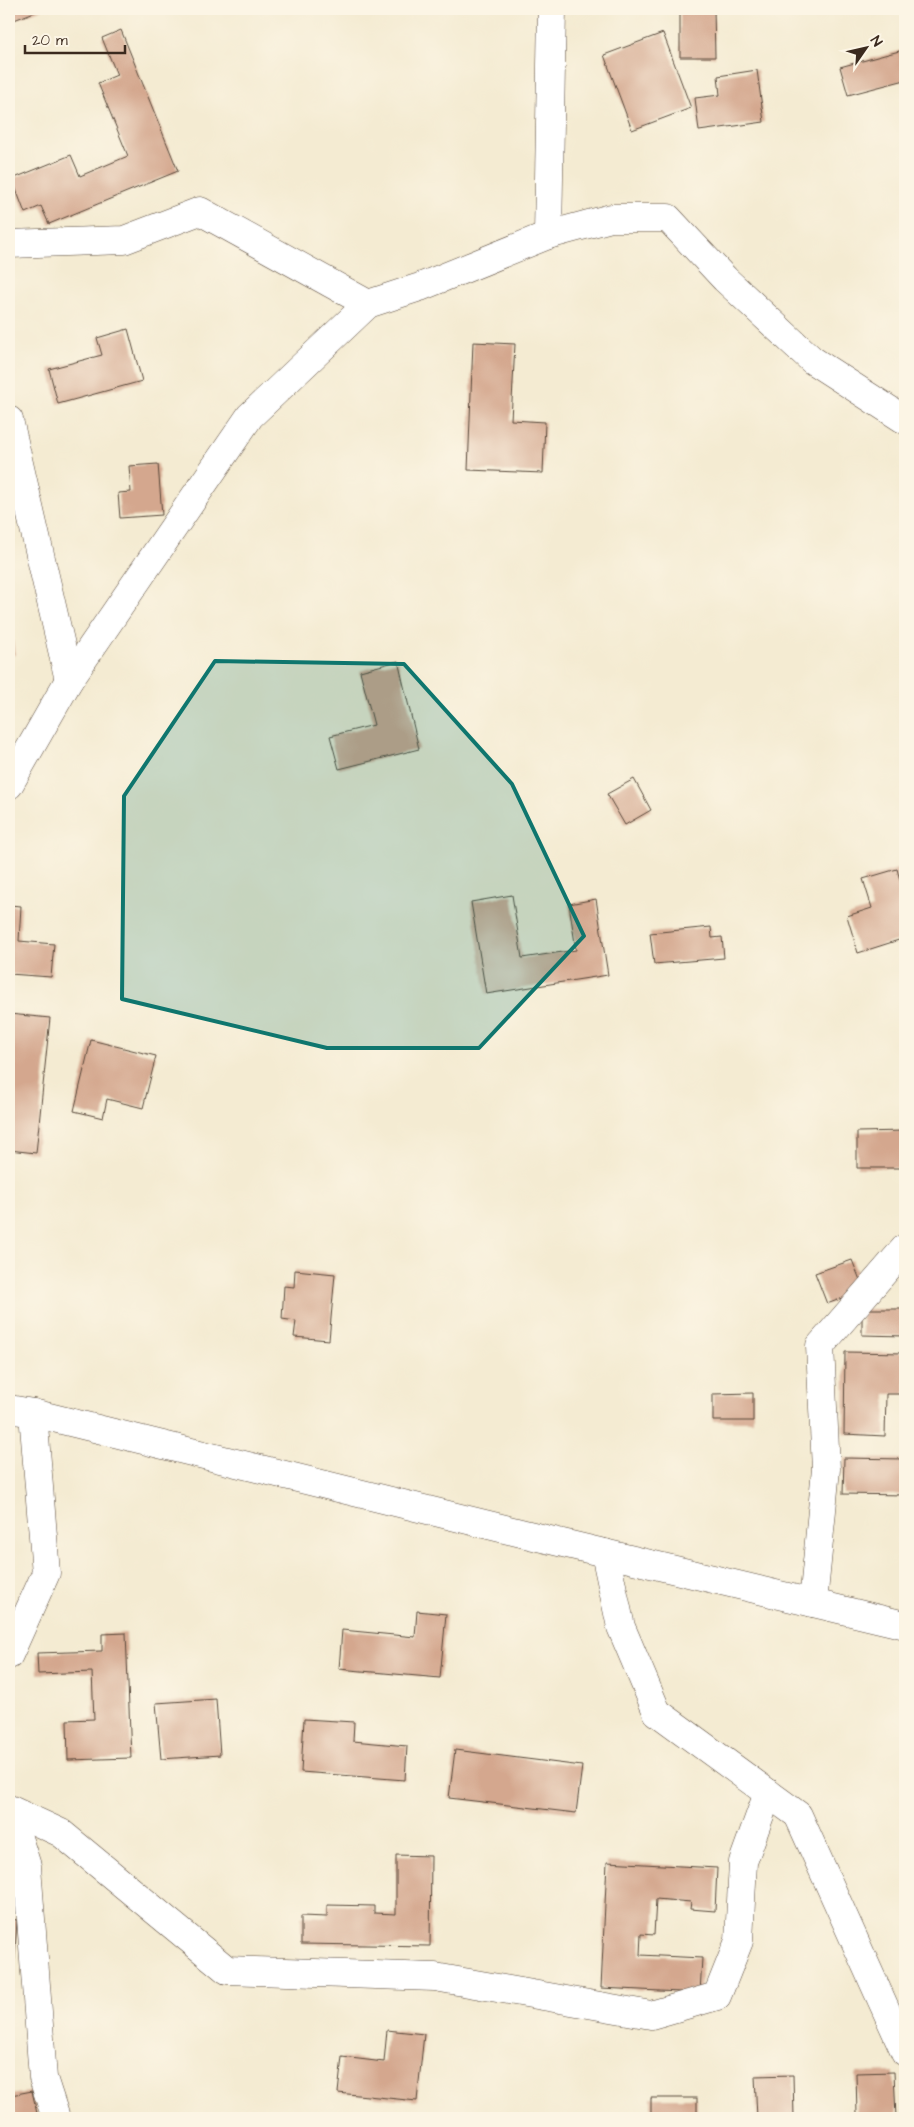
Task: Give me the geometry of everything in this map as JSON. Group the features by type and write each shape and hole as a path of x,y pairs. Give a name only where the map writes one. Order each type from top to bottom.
{"street":[{"path":"548,235 552,9"},
{"path":"9,244 124,240 200,211 368,304"},
{"path":"9,785 69,680 250,416 368,304 420,287 548,235 611,218 668,218 725,280 812,360 905,420"},
{"path":"9,420 69,680"},
{"path":"812,1603 826,1469 820,1346 905,1248"},
{"path":"9,1655 46,1573 21,1411 605,1554 905,1625"},
{"path":"605,1554 621,1626 658,1712 798,1815 905,2052"},
{"path":"9,1810 62,1833 227,1970 435,1977 651,2015 717,1996 739,1941 743,1862 768,1793"},
{"path":"9,1810 27,1866 44,2078 56,2118"}],"highlighted area":[{"path":"215,661 404,664 512,784 584,936 479,1048 327,1048 122,999 124,796"}],"building":[{"path":"9,9 42,9 9,22"},
{"path":"680,9 714,9 715,57 680,57"},
{"path":"121,30 178,171 49,224 41,206 25,213 12,179 71,155 80,176 128,156 98,83 117,75 102,38"},
{"path":"663,33 691,108 632,130 604,55"},
{"path":"903,50 905,80 848,95 840,67"},
{"path":"757,70 764,122 699,131 695,98 720,95 718,76"},
{"path":"128,329 142,381 58,404 49,369 102,355 97,338"},
{"path":"473,342 515,344 511,420 545,422 543,473 468,470"},
{"path":"158,464 162,515 120,518 118,493 131,492 129,466"},
{"path":"9,617 15,655 9,655"},
{"path":"398,661 419,749 339,769 330,736 374,725 360,671"},
{"path":"634,779 651,810 625,825 607,794"},
{"path":"897,869 905,898 905,938 858,953 847,916 872,908 863,879"},
{"path":"512,895 522,958 576,950 569,904 596,899 608,975 486,994 471,902"},
{"path":"9,905 21,906 19,941 54,944 51,977 9,974"},
{"path":"711,927 712,938 722,937 724,958 654,964 650,933"},
{"path":"9,1014 50,1018 36,1153 9,1150"},
{"path":"91,1040 156,1056 143,1108 107,1099 103,1118 74,1111"},
{"path":"905,1131 905,1168 857,1168 857,1132"},
{"path":"852,1260 864,1290 827,1304 815,1273"},
{"path":"295,1270 335,1274 329,1340 294,1337 296,1321 282,1319 284,1286 294,1287"},
{"path":"903,1297 905,1297 905,1336 862,1335 862,1309 903,1309"},
{"path":"845,1352 905,1353 905,1394 886,1394 885,1436 844,1434"},
{"path":"753,1393 753,1421 713,1421 713,1394"},
{"path":"844,1458 905,1459 905,1495 843,1494"},
{"path":"417,1611 446,1614 440,1678 339,1669 342,1630 415,1637"},
{"path":"126,1633 131,1758 68,1760 67,1720 94,1719 92,1672 38,1674 37,1653 102,1651 102,1634"},
{"path":"216,1699 220,1755 161,1759 156,1703"},
{"path":"304,1719 354,1722 353,1741 407,1746 405,1780 301,1772"},
{"path":"455,1750 582,1766 576,1813 449,1798"},
{"path":"396,1855 431,1856 430,1946 301,1944 301,1916 327,1917 327,1905 374,1906 374,1913 396,1914"},
{"path":"607,1862 717,1868 715,1911 690,1909 691,1902 656,1899 654,1935 641,1934 640,1955 702,1958 700,1993 601,1988"},
{"path":"9,1919 17,1920 14,1969 9,1969"},
{"path":"387,2030 424,2034 417,2101 338,2093 342,2057 384,2062"},
{"path":"894,2072 896,2118 845,2118 845,2115 857,2115 856,2073"},
{"path":"793,2075 794,2118 757,2118 755,2076"},
{"path":"32,2091 38,2118 16,2118 11,2095"},
{"path":"651,2098 697,2098 697,2118 651,2118"}]}
